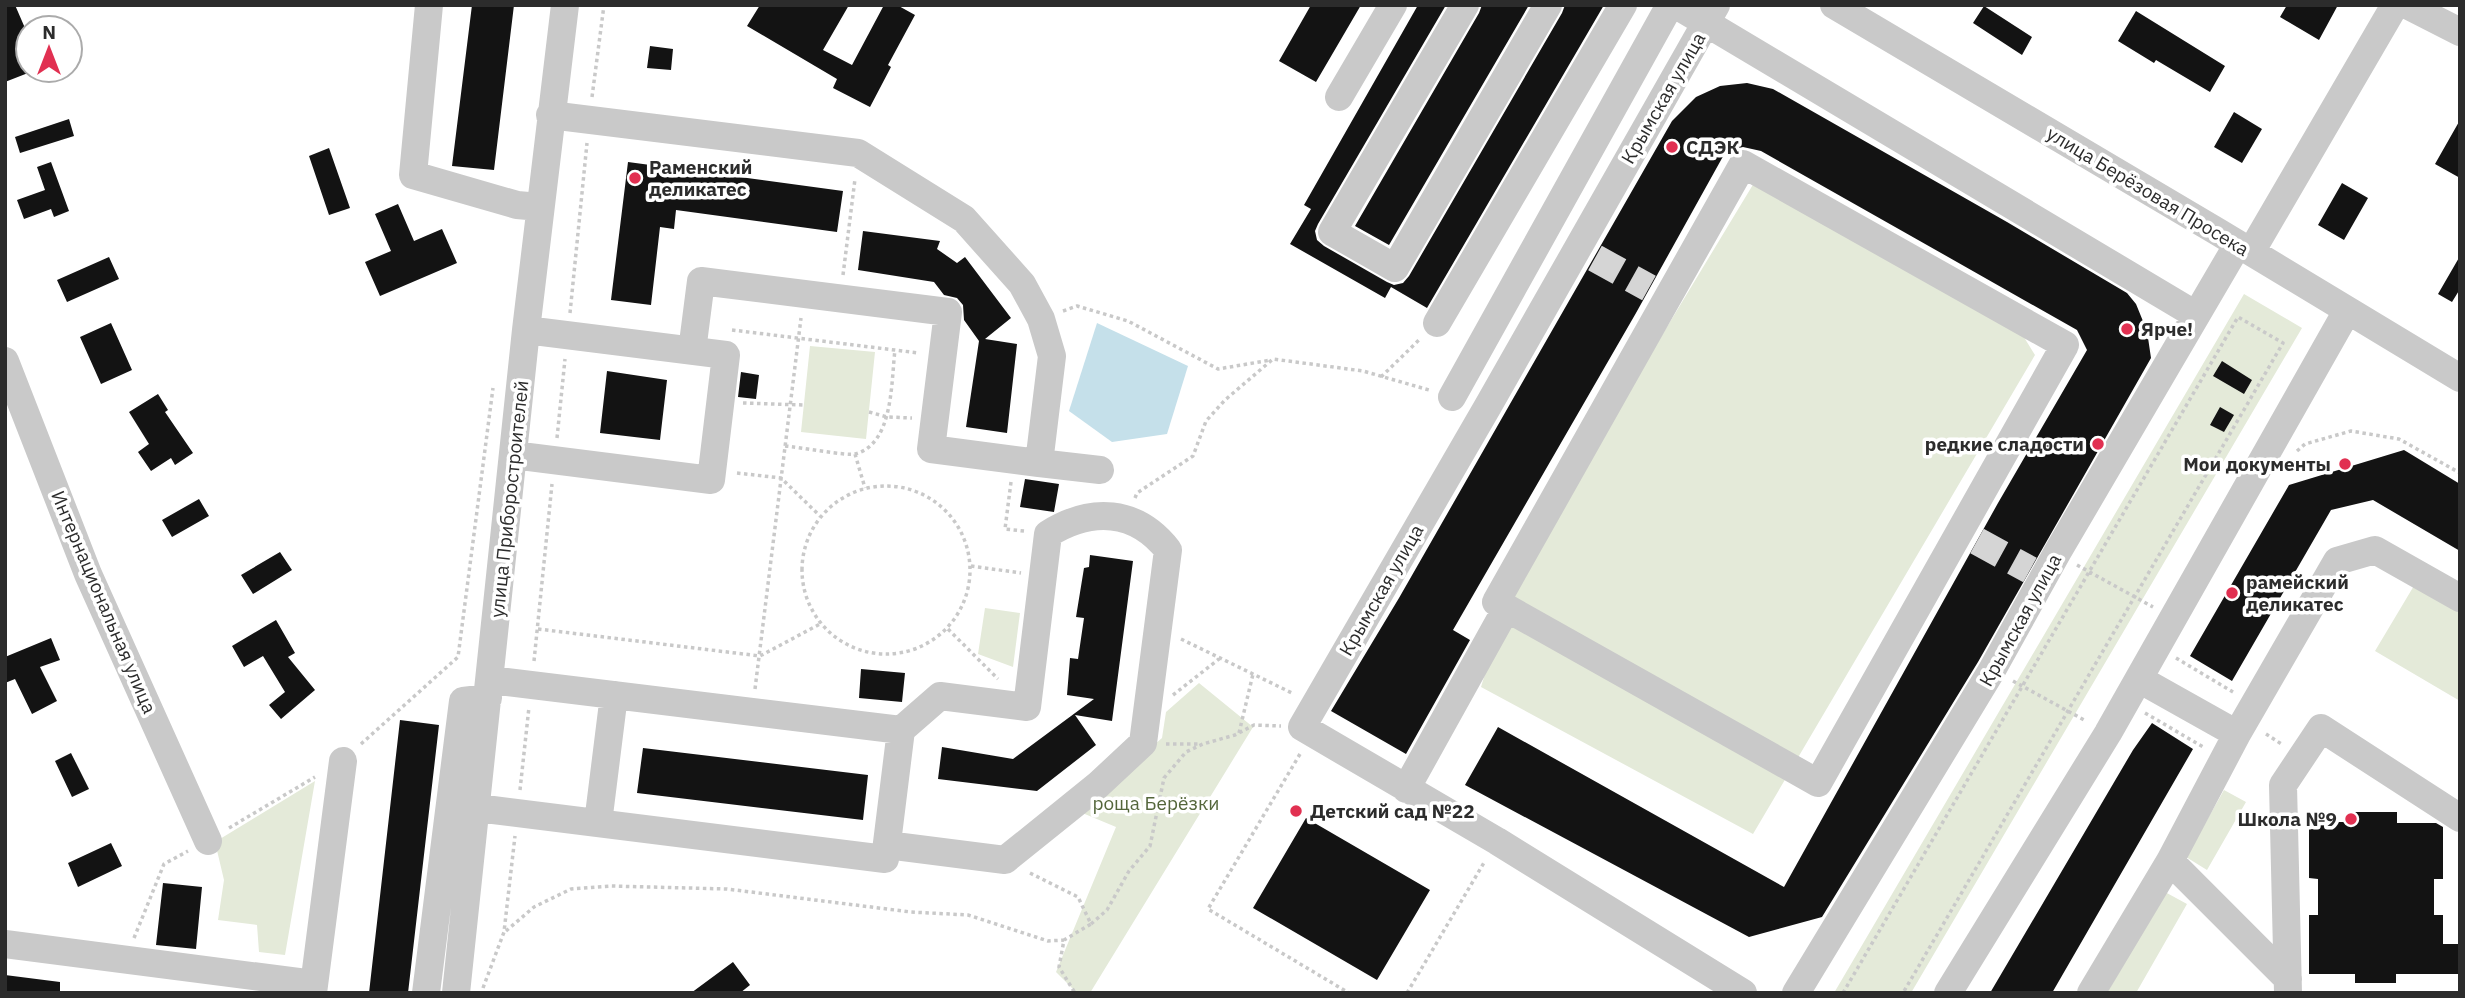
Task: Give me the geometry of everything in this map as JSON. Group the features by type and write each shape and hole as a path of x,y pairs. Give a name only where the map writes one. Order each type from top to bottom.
{"street":[{"path":"429,5 413,175 516,205 540,207"},
{"name":"улица Приборостроителей","path":"456,993 526,330 565,5"},
{"path":"1339,97 1393,5"},
{"path":"1465,5 1332,232 1395,268 1548,5"},
{"path":"1437,323 1623,5"},
{"path":"1451,397 1670,5"},
{"path":"1676,5 1711,14 2196,314"},
{"name":"улица Берёзовая Просека","path":"1835,5 2460,379"},
{"name":"Крымская улица","path":"1796,993 1992,670 2044,567 2196,314 2245,248 2395,5"},
{"path":"2407,5 2460,32"},
{"name":"Крымская улица","path":"1310,721 1586,253 1711,14"},
{"path":"550,115 858,153 964,219 1022,284 1041,319 1052,356 1027,461"},
{"path":"1742,164 2065,345 1968,536 1818,783 1506,609 1496,603 1658,294 1742,164"},
{"path":"694,338 701,281 948,312 931,449 1100,470"},
{"path":"1948,993 2108,733 2146,683 2173,619 2347,311"},
{"path":"513,456 711,480 726,355 694,338 567,335 526,330"},
{"name":"Интернациональная улица","path":"5,362 88,574 208,841"},
{"path":"477,808 886,859 887,845 901,730 940,696 1027,707 1048,534 1076,519 1094,516 1126,519 1141,524 1157,536 1168,550 1143,743 1098,785 1005,860 887,845"},
{"path":"2091,993 2170,861 2241,727 2337,561 2375,550 2460,598"},
{"path":"1406,789 1506,609"},
{"path":"2146,683 2241,727"},
{"path":"426,993 463,701 489,689 531,685 901,730"},
{"path":"598,823 614,695"},
{"path":"1310,721 1406,789 1497,841 1743,993"},
{"path":"2288,986 2283,785 2321,728 2460,818"},
{"path":"5,944 314,988 343,761"},
{"path":"2170,861 2288,986"}],"path":[{"path":"481,993 504,932 604,5"},
{"path":"840,298 858,153"},
{"path":"752,712 804,294"},
{"path":"1041,319 1077,306 1128,321 1218,369 1273,359 1363,372 1451,397"},
{"path":"1843,993 2238,317 2283,343 1903,993"},
{"path":"1381,377 1437,323"},
{"path":"694,338 799,338 942,356"},
{"path":"785,446 855,454 876,441 887,417 895,350"},
{"path":"1126,519 1137,493 1193,456 1206,421 1225,400 1273,359"},
{"path":"343,761 458,657 494,378"},
{"path":"720,402 804,405"},
{"path":"869,412 887,417 935,418"},
{"path":"2295,452 2305,443 2351,431 2399,439 2460,473"},
{"path":"855,454 865,488"},
{"path":"1027,461 1005,529 1048,534"},
{"path":"712,470 781,478 820,516"},
{"path":"898,486 924,494 935,501 953,518 966,541 971,566 971,580 965,602 948,629 927,644 900,654 878,655 853,648 828,633 811,610 801,576 807,538 820,516 838,500 865,488 898,486"},
{"path":"971,566 1043,575"},
{"path":"2044,567 2089,572 2173,619"},
{"path":"537,629 760,656 820,624"},
{"path":"1158,628 1252,674 1310,721"},
{"path":"948,629 1027,707"},
{"path":"1146,715 1220,658"},
{"path":"1992,670 2108,733"},
{"path":"1239,733 1252,674"},
{"path":"2146,683 2140,710 2208,750"},
{"path":"504,932 534,907 572,889 611,886 727,889 911,912 968,915 1048,941 1064,940 1091,924 1107,910 1129,872 1150,846 1164,778 1186,751 1239,733 1254,725 1310,721"},
{"path":"1310,721 1208,909 1349,993"},
{"path":"2241,727 2302,758"},
{"path":"1143,743 1203,744"},
{"path":"1407,993 1497,841"},
{"path":"1005,860 1078,897 1091,924"},
{"path":"1064,940 1059,967 1075,993"}],"green space":[{"path":"1757,178 2011,316 2035,355 1753,834 1481,687 1507,602 1543,532"},
{"path":"2244,294 2302,328 1911,993 1834,993"},
{"path":"810,346 875,352 866,439 801,432"},
{"path":"2415,584 2460,611 2460,701 2375,651"},
{"path":"985,608 1020,613 1013,667 978,654"},
{"name":"роща Берёзки","path":"1199,683 1253,727 1090,993 1077,993 1056,972 1116,827 1080,812 1162,738 1166,712"},
{"path":"315,781 285,955 259,952 257,925 218,920 224,880 215,842"},
{"path":"2224,790 2246,802 2207,870 2186,857"},
{"path":"2165,892 2187,904 2136,993 2107,993"}],"water":[{"path":"1097,323 1188,366 1167,434 1112,442 1069,411"}],"building":[{"path":"5,5 15,5 19,14 14,14 14,78 5,82"},
{"path":"472,5 514,5 494,170 452,166"},
{"path":"760,5 849,5 823,50 852,65 884,5 897,5 915,15 888,65 891,67 870,107 833,88 837,79 747,26"},
{"path":"1311,5 1361,5 1316,82 1279,61"},
{"path":"1418,5 1446,5 1315,231 1317,240 1324,246 1394,285 1403,283 1409,276 1565,5 1604,5 1427,308 1391,287 1385,298 1290,244 1311,209 1304,205"},
{"path":"1482,5 1529,5 1389,245 1355,226"},
{"path":"2287,5 2338,5 2319,40 2280,17"},
{"path":"1984,6 2032,37 2022,55 1973,23"},
{"path":"2136,11 2225,66 2210,92 2118,41"},
{"path":"650,46 673,49 671,70 647,68"},
{"path":"1747,83 1773,89 2127,293 2136,304 2147,331 2151,358 1978,662 1822,917 1749,937 1465,785 1498,727 1784,887 1998,503 2087,350 2077,330 1761,151 1743,147 1726,151 1453,630 1470,640 1406,754 1331,711 1399,598 1672,121 1696,97 1720,86"},
{"path":"2234,112 2262,129 2242,163 2214,147"},
{"path":"69,119 74,136 20,153 15,137"},
{"path":"2460,120 2460,178 2435,164"},
{"path":"329,148 350,208 329,215 309,156"},
{"path":"51,162 69,211 54,217 51,209 24,219 17,200 45,190 37,167"},
{"path":"628,162 843,191 837,232 676,210 674,229 660,227 651,305 611,300"},
{"path":"2342,183 2368,198 2344,240 2318,225"},
{"path":"398,204 414,241 442,229 457,263 380,296 365,262 391,251 375,214"},
{"path":"863,231 940,241 937,249 957,263 965,257 1011,318 985,339 1017,344 1007,433 966,427 979,341 964,320 963,305 957,298 944,295 934,282 858,270"},
{"path":"2460,256 2460,289 2452,302 2438,294"},
{"path":"109,257 119,279 67,302 57,280"},
{"path":"111,323 132,370 101,384 80,337"},
{"path":"2222,361 2252,380 2244,394 2213,376"},
{"path":"607,371 667,380 660,440 600,433"},
{"path":"741,372 759,375 756,399 738,397"},
{"path":"158,394 168,410 165,412 193,453 175,465 171,458 151,471 138,452 149,444 129,412"},
{"path":"2220,407 2234,415 2224,432 2210,425"},
{"path":"2404,450 2460,484 2460,551 2373,500 2331,510 2232,681 2190,656 2289,485"},
{"path":"1025,479 1059,484 1054,512 1020,507"},
{"path":"199,499 209,516 172,537 162,520"},
{"path":"280,552 292,570 253,594 241,575"},
{"path":"1090,555 1133,561 1112,721 1075,715 1096,745 1037,791 938,779 942,747 1013,759 1094,699 1067,695 1070,658 1078,659 1084,618 1076,617 1084,568 1089,567"},
{"path":"276,620 295,653 288,657 315,690 281,719 269,705 285,692 263,656 244,667 232,646"},
{"path":"51,638 60,660 40,667 57,701 32,714 15,679 5,683 5,657"},
{"path":"861,669 905,673 902,702 859,698"},
{"path":"400,720 439,725 408,993 369,993"},
{"path":"2152,723 2193,749 2052,993 1990,993 2133,750"},
{"path":"643,748 868,775 863,820 637,793"},
{"path":"71,753 89,789 72,797 55,761"},
{"path":"2355,812 2397,812 2397,823 2436,823 2443,827 2443,879 2434,879 2434,915 2443,915 2443,944 2460,944 2460,974 2396,974 2396,983 2355,983 2355,974 2309,974 2309,915 2318,915 2318,879 2309,878 2309,822 2355,822"},
{"path":"1306,818 1430,890 1377,980 1253,908"},
{"path":"111,843 122,866 78,887 68,863"},
{"path":"163,883 202,887 196,949 156,945"},
{"path":"733,962 750,985 740,993 691,993"},
{"path":"5,975 60,982 60,993 5,993"}],"tunnel":[{"path":"1595,258 1649,288"},
{"path":"1977,541 2030,570"}],"place":[{"name":"СДЭК","path":"1672,147"},
{"name":"Раменский деликатес","path":"635,178"},
{"name":"Ярче!","path":"2127,329"},
{"name":"редкие сладости","path":"2098,444"},
{"name":"Мои документы","path":"2345,464"},
{"name":"рамейский деликатес","path":"2232,593"},
{"name":"Детский сад №22","path":"1296,811"},
{"name":"Школа №9","path":"2351,819"}]}
